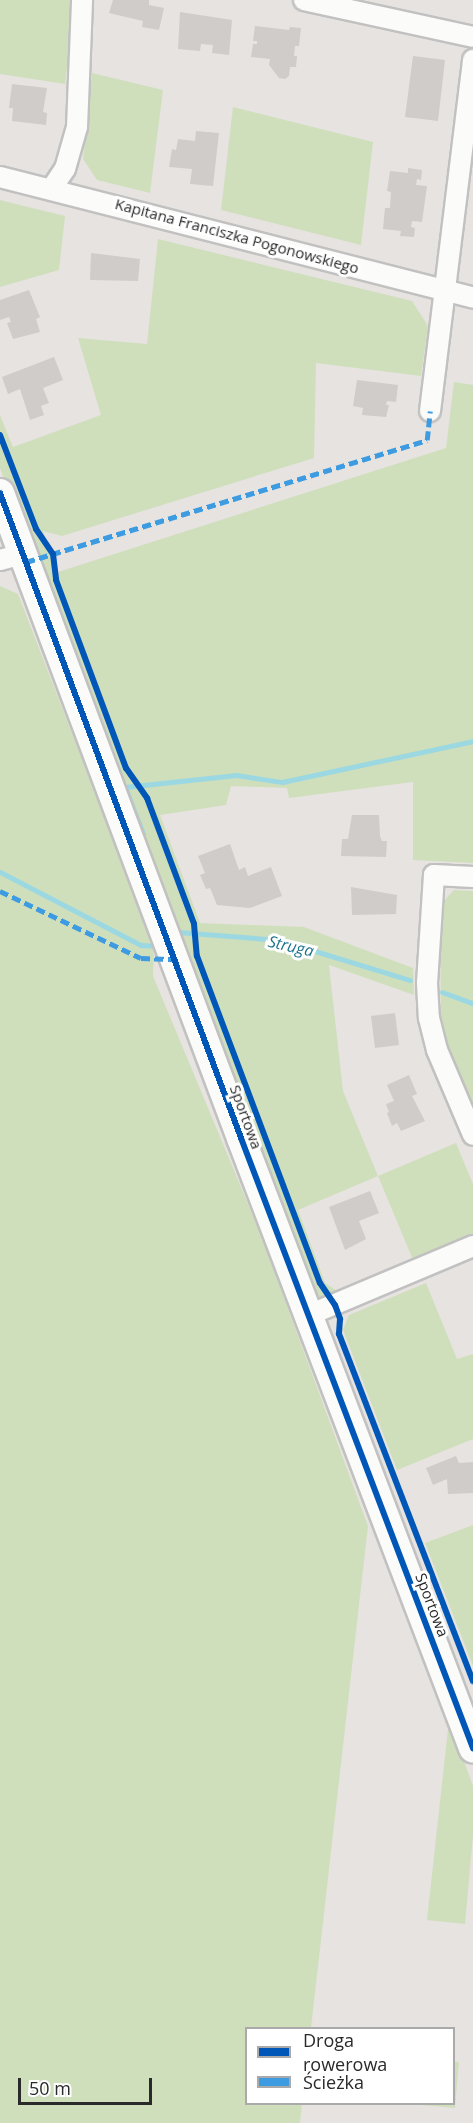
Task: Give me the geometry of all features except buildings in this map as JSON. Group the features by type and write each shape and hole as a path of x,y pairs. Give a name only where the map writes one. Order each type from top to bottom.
{"street":[{"path":"52,188 65,169 77,126 82,0"},
{"path":"304,0 473,37"},
{"path":"430,411 473,60"},
{"name":"Kapitana Franciszka Pogonowskiego","path":"0,177 52,188 473,298"},
{"name":"Sportowa","path":"0,493 11,557 309,1315 473,1748"},
{"path":"473,877 434,875 427,991 429,1018 437,1050 473,1135"},
{"path":"309,1315 473,1246"}],"green space":[{"path":"0,0 70,0 73,19 65,84 0,74"},
{"path":"92,73 163,90 150,193 97,180 83,159"},
{"path":"233,107 373,142 361,245 221,210"},
{"path":"0,200 65,216 59,270 0,287"},
{"path":"158,239 412,301 428,326 421,376 316,363 314,458 62,536 43,531 58,572 446,448 454,382 473,385 473,863 413,860 413,782 289,798 287,788 231,786 226,805 160,815 200,923 304,927 413,968 414,995 329,965 343,1091 378,1176 298,1210 325,1283 339,1292 323,1300 313,1297 0,468 0,415 13,447 101,415 78,338 147,344"},
{"path":"0,586 18,594 148,929 154,954 153,976 261,1235 368,1526 311,2027 245,2027 245,2105 302,2105 300,2123 0,2123"},
{"path":"454,890 473,891 473,1115 441,1035 440,905"},
{"path":"456,1143 473,1184 473,1234 413,1260 378,1176"},
{"path":"426,1283 457,1359 473,1354 473,1439 397,1470 343,1330 349,1315"},
{"path":"473,1525 473,1666 425,1543"},
{"path":"449,1720 473,1786 473,1835 465,1924 427,1920"},
{"path":"455,2062 459,2062 455,2108 421,2105 455,2105"}],"waterway":[{"path":"143,834 125,787 236,775 282,782 473,741"},
{"name":"Struga","path":"0,872 141,945 156,946"},
{"name":"Struga","path":"178,932 279,940 410,980"},
{"name":"Struga","path":"442,992 473,1003"}],"marked path":[{"path":"26,562 427,440 430,411"},
{"path":"0,891 141,958 175,959"}],"cycle path":[{"path":"0,435 36,529 53,554 56,580 126,768 147,798 194,924 197,956 320,1283 335,1305 340,1319 339,1334 473,1681"},
{"path":"0,493 241,1138 473,1748"}]}
